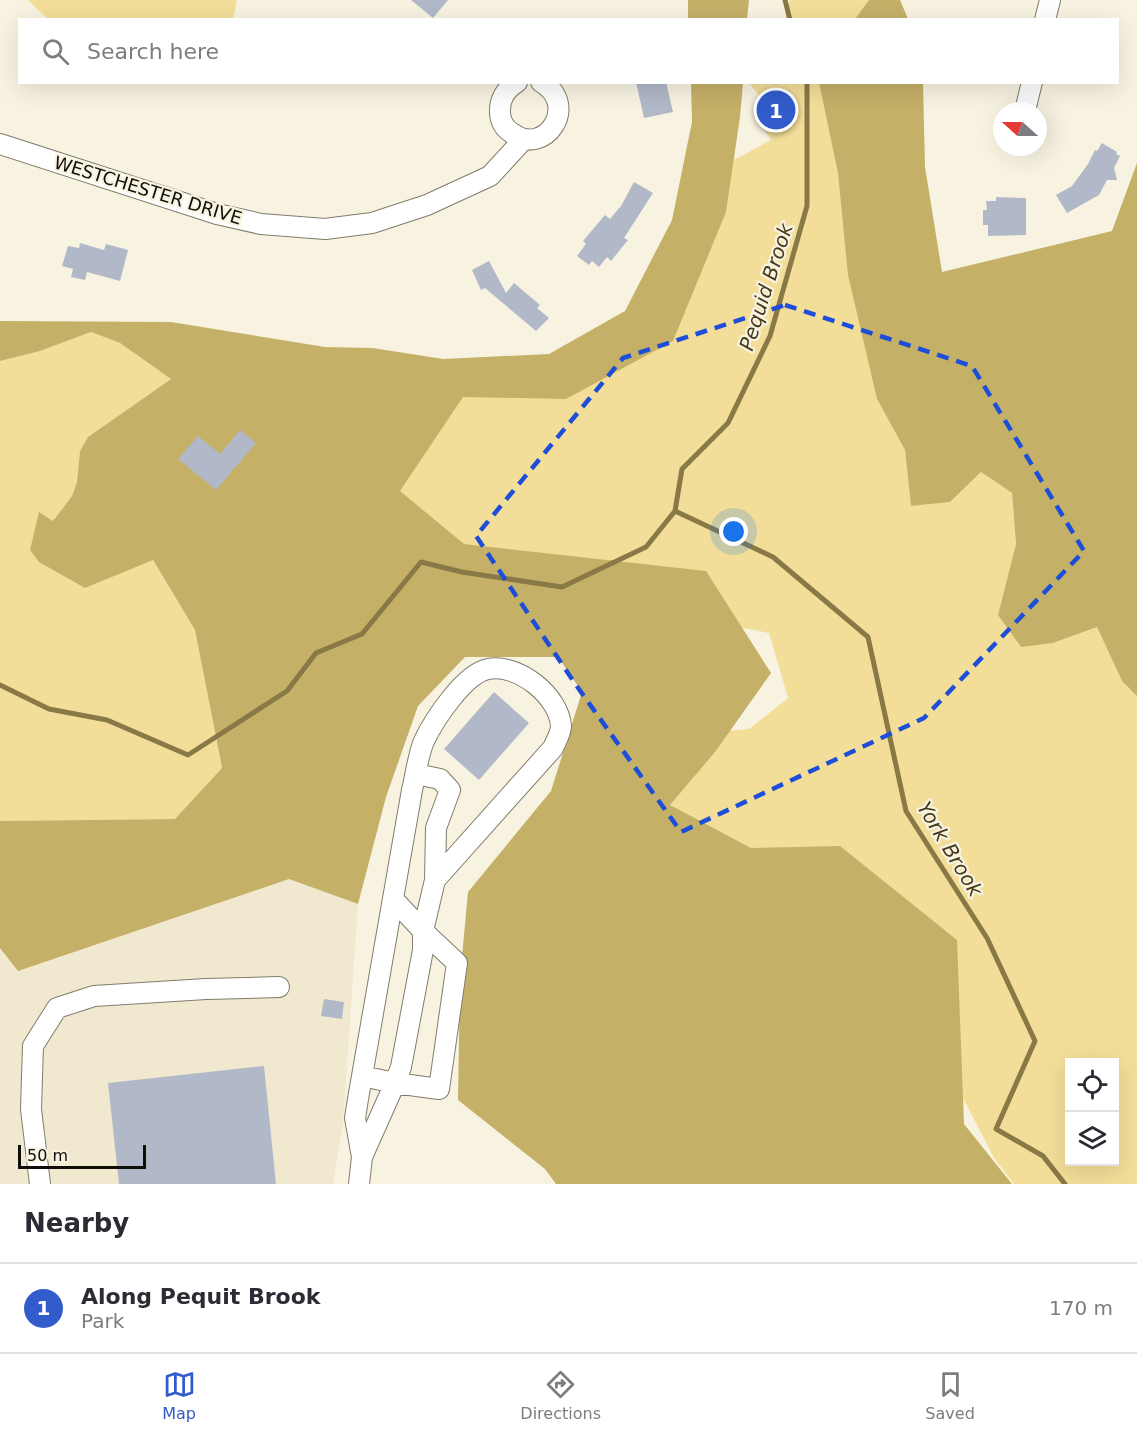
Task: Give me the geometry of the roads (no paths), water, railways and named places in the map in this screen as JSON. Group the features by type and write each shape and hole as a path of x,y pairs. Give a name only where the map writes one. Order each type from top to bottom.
{"street":[{"path":"1046,18 1050,0"},
{"path":"514,84 502,97 501,118 506,128 514,135 524,139"},
{"name":"WESTCHESTER DRIVE","path":"0,144 217,214 261,224 325,229 372,223 427,205 490,176 524,139 538,138 555,125 558,104 555,94 544,84"},
{"path":"1027,102 1032,84"},
{"path":"359,1184 362,1157 355,1118 408,813 423,742 442,709 467,682 487,669 513,671 539,687 556,705 561,728 553,748 435,880"},
{"path":"362,1157 401,1067 423,950 423,932 435,880 436,828 450,790 440,779 416,774"},
{"path":"408,813 436,828"},
{"path":"362,1076 439,1089 457,963 423,932 394,900"},
{"path":"40,1184 31,1109 33,1046 57,1008 94,996 279,987"}],"waterway":[{"name":"Pequid Brook","path":"785,0 790,18"},
{"name":"Pequid Brook","path":"0,685 49,709 107,720 188,755 287,691 316,653 362,634 421,562 462,572 562,587 646,547 675,511 682,469 728,423 770,336 807,206 807,84"},
{"name":"York Brook","path":"675,511 773,557 868,637 906,811 987,938 1035,1041 996,1129 1043,1156 1065,1184"}],"place":[{"name":"Along Pequit Brook","path":"776,110"}]}
